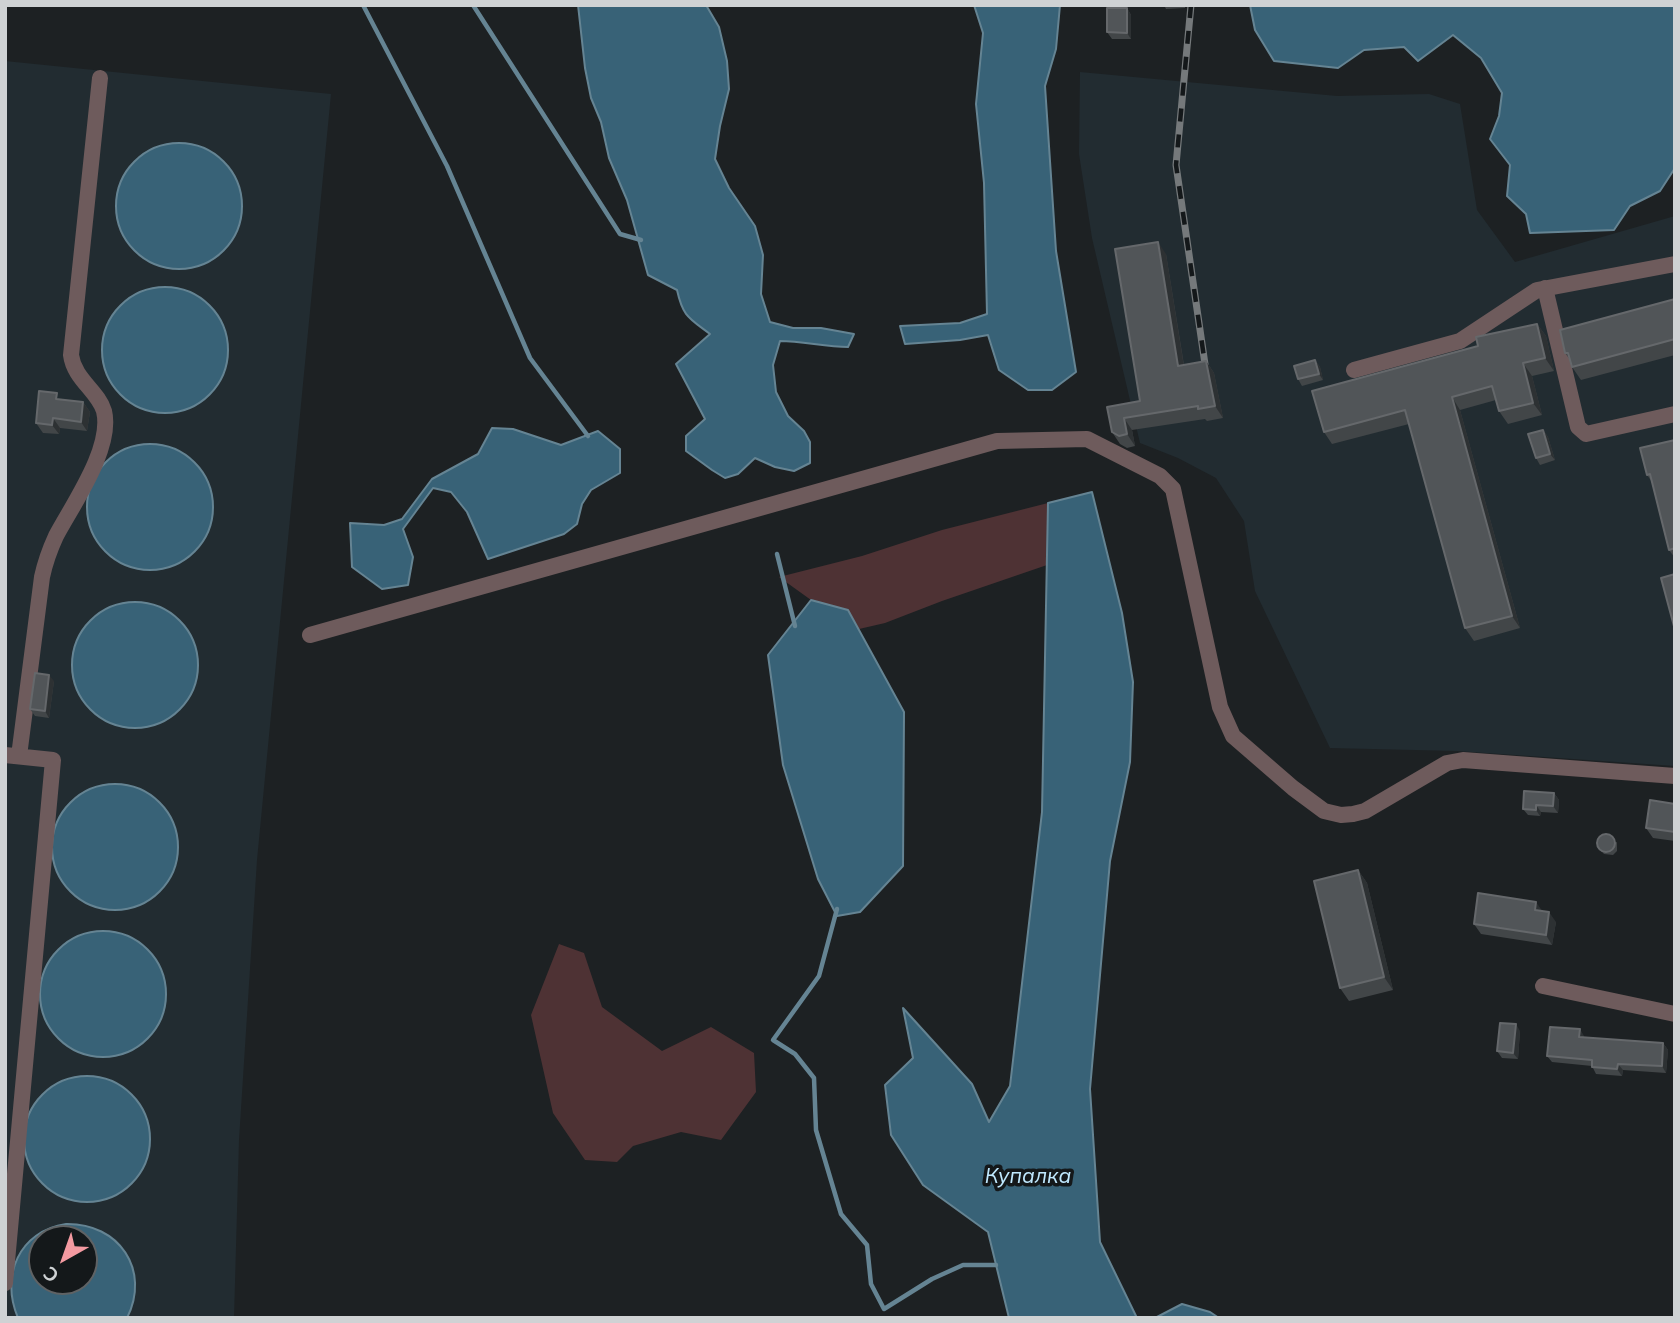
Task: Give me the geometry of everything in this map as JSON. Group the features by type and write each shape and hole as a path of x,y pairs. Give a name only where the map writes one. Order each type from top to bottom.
{"street":[{"path":"5,1283 53,760 12,756 44,566 51,546 99,454 105,430 104,411 76,370 71,355 100,78"},
{"path":"1353,370 1460,341 1537,290 1675,264"},
{"path":"1545,288 1578,427 1586,434 1675,414"},
{"path":"310,635 997,441 1087,439 1160,476 1173,489 1220,706 1233,736 1324,811 1341,815 1365,811 1447,763 1463,760 1675,776"},
{"path":"1543,986 1675,1014"}],"shaded area":[{"path":"5,61 331,94 257,860 239,1140 234,1318 5,1318"},
{"path":"1080,72 1337,96 1429,94 1460,104 1477,210 1515,262 1675,216 1675,766 1457,751 1330,748 1255,591 1244,521 1216,478 1178,458 1140,443 1092,238 1079,154"},
{"path":"1048,503 1047,565 885,623 859,629 848,610 811,600 779,577 862,556 942,530"},
{"path":"559,944 584,953 602,1007 662,1051 711,1027 754,1053 756,1092 721,1140 681,1132 633,1146 617,1162 585,1160 553,1113 531,1015"}],"water":[{"path":"578,5 706,5 719,27 727,61 729,89 715,159 729,188 755,226 763,255 761,294 770,322 793,328 821,328 854,334 848,347 780,341 773,365 776,392 788,416 804,431 810,442 810,463 794,471 775,467 755,458 738,474 725,478 686,451 686,436 705,419 676,364 710,334 688,316 677,290 648,275 627,200 609,158 601,122 591,98"},
{"path":"974,5 1060,5 1056,49 1045,86 1056,251 1076,372 1052,390 1028,390 999,370 988,335 905,344 900,326 960,323 987,314 984,183 976,104 983,33"},
{"path":"1250,5 1675,5 1675,168 1660,191 1630,206 1614,230 1530,233 1526,214 1507,196 1510,165 1490,139 1499,116 1502,93 1481,58 1453,35 1418,61 1404,47 1364,50 1338,68 1274,61 1255,30"},
{"path":"179,143 203,148 223,162 237,182 242,206 237,230 223,250 203,264 179,269 155,264 135,250 121,230 116,206 121,182 135,162 155,148"},
{"path":"165,287 189,292 209,306 223,326 228,350 223,374 209,394 189,408 165,413 141,408 121,394 107,374 102,350 107,326 121,306 141,292"},
{"path":"492,428 513,429 561,445 598,431 620,449 620,473 591,490 582,504 577,524 564,534 488,559 467,512 451,492 433,488 403,529 413,557 408,585 382,589 352,567 350,523 384,525 402,519 432,479 478,454"},
{"path":"150,444 174,449 194,463 208,483 213,507 208,531 194,551 174,565 150,570 126,565 106,551 92,531 87,507 92,483 106,463 126,449"},
{"name":"Купалка","path":"1092,492 1122,613 1133,682 1130,762 1110,861 1090,1089 1100,1242 1137,1318 1009,1318 988,1232 923,1185 891,1135 885,1085 913,1058 903,1008 972,1084 989,1122 1010,1086 1042,812 1048,503"},
{"path":"811,600 848,610 904,712 903,866 860,912 837,916 818,879 783,765 768,655"},
{"path":"135,602 159,607 179,621 193,641 198,665 193,689 179,709 159,723 135,728 111,723 91,709 77,689 72,665 77,641 91,621 111,607"},
{"path":"115,784 139,789 159,803 173,823 178,847 173,871 159,891 139,905 115,910 91,905 71,891 57,871 52,847 57,823 71,803 91,789"},
{"path":"103,931 127,936 147,950 161,970 166,994 161,1018 147,1038 127,1052 103,1057 79,1052 59,1038 45,1018 40,994 45,970 59,950 79,936"},
{"path":"87,1076 111,1081 131,1095 145,1115 150,1139 145,1163 131,1183 111,1197 87,1202 63,1197 43,1183 29,1163 24,1139 29,1115 43,1095 63,1081"},
{"path":"98,1231 115,1241 132,1267 135,1283 127,1318 18,1318 11,1287 13,1272 28,1243 28,1295 98,1295"},
{"path":"1182,1304 1210,1312 1219,1318 1155,1318"}],"building":[{"path":"1107,8 1127,8 1127,33 1107,32"},
{"path":"1158,242 1178,366 1206,361 1215,406 1198,409 1198,406 1124,418 1127,434 1119,436 1112,432 1107,407 1140,401 1115,249"},
{"path":"1675,299 1675,339 1572,367 1568,353 1565,353 1560,330"},
{"path":"1537,324 1545,358 1523,363 1533,403 1499,411 1492,386 1452,397 1512,616 1465,628 1405,410 1324,432 1312,391 1478,346 1476,337"},
{"path":"1315,360 1319,374 1298,379 1294,366"},
{"path":"39,391 57,393 56,399 83,402 81,422 53,418 52,425 36,423"},
{"path":"1543,430 1550,454 1536,458 1528,434"},
{"path":"1675,440 1675,548 1669,550 1650,474 1647,475 1640,448"},
{"path":"1675,574 1675,630 1661,578"},
{"path":"35,673 49,675 45,711 30,709"},
{"path":"1524,791 1554,793 1553,806 1536,805 1536,810 1523,809"},
{"path":"1650,800 1675,804 1675,832 1646,828"},
{"path":"1606,834 1612,837 1615,843 1612,849 1606,852 1600,849 1597,843 1600,837"},
{"path":"1358,870 1384,977 1340,988 1314,881"},
{"path":"1478,893 1536,902 1535,910 1549,912 1546,935 1474,924"},
{"path":"1500,1023 1516,1024 1513,1053 1497,1051"},
{"path":"1550,1027 1580,1029 1579,1037 1663,1043 1662,1066 1618,1064 1617,1069 1592,1067 1592,1060 1547,1056"}],"waterway":[{"path":"363,5 447,166 530,358 588,436"},
{"path":"473,5 620,234 641,240"},
{"path":"777,554 795,626"},
{"path":"837,909 819,976 773,1040 795,1054 814,1078 816,1130 841,1214 867,1245 871,1284 884,1309 932,1279 963,1265 996,1265"}],"railway":[{"path":"1191,5 1176,165 1206,371"}]}
